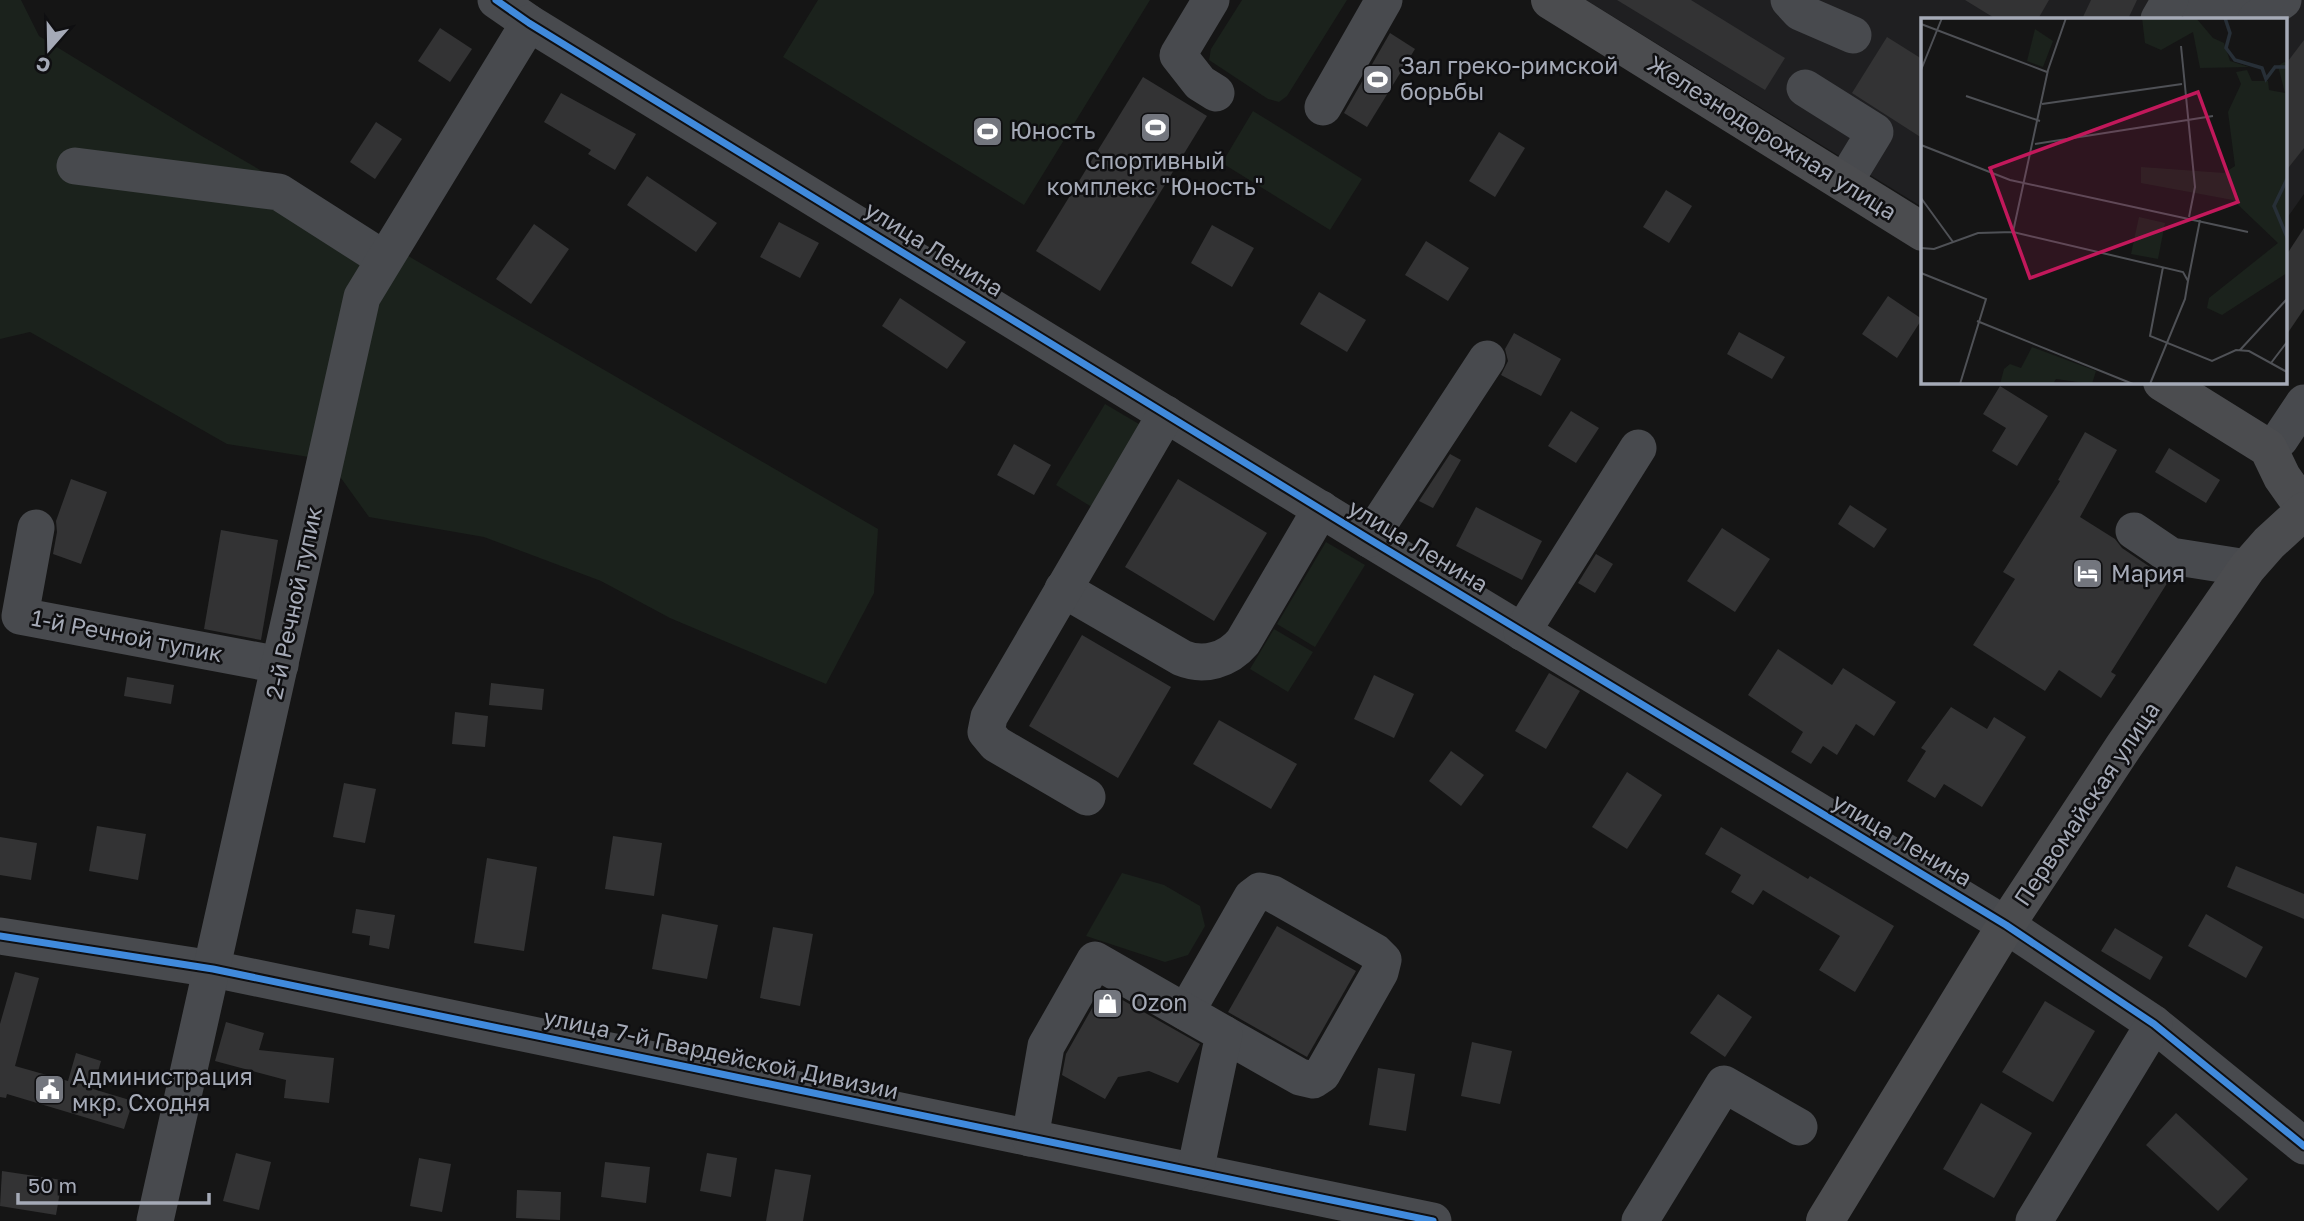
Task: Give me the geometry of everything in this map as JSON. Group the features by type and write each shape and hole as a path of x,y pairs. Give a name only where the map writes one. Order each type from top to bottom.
{"main road":[{"name":"Железнодорожная улица","path":"1550,0 1921,231"},
{"path":"2164,383 2268,448 2281,477 2304,503"},
{"name":"Первомайская улица","path":"1825,1221 2006,925 2124,746 2247,568 2269,543 2304,512"}],"street":[{"name":"улица Ленина","path":"495,0 1369,539 2006,925 2154,1024 2304,1146"},
{"path":"1212,0 1178,55 1200,82 1216,93"},
{"path":"1323,107 1384,0"},
{"path":"1789,0 1800,12 1853,35"},
{"path":"2160,18 2170,0"},
{"path":"2192,0 2251,18"},
{"path":"2256,18 2283,0"},
{"name":"2-й Речной тупик","path":"155,1221 362,297 529,23"},
{"path":"1805,88 1875,132 1844,183"},
{"path":"75,166 279,192 384,259"},
{"path":"1369,539 1487,359"},
{"path":"2268,448 2280,439 2304,403"},
{"path":"1087,797 996,744 986,732 989,717 1166,414"},
{"path":"1522,632 1638,448"},
{"path":"1063,589 1193,663 1222,658 1235,651 1243,642 1321,509"},
{"name":"1-й Речной тупик","path":"36,528 20,615 280,665"},
{"path":"2134,531 2171,556 2247,568"},
{"path":"1030,1138 1046,1046 1095,960 1224,1034 1300,1077 1312,1080 1322,1074 1380,972 1383,960 1375,952 1273,894 1260,891 1252,897 1186,1012"},
{"name":"улица 7-й Гвардейской Дивизии","path":"0,936 213,969 1433,1221"},
{"path":"2034,1221 2154,1024"},
{"path":"1195,1172 1224,1034"},
{"path":"1640,1221 1724,1084 1799,1126"}],"shaded area":[{"path":"0,0 21,0 39,36 200,135 878,529 874,593 826,684 670,618 601,581 484,537 369,517 328,460 227,444 30,332 0,339"},
{"name":"Юность","path":"818,0 1150,0 1024,205 783,57"},
{"path":"1242,0 1347,0 1287,96 1279,102 1268,99 1209,60 1211,49"},
{"path":"1586,0 2304,0 2304,194 2286,220 2286,18 1921,18 1921,206"},
{"path":"1253,111 1362,179 1330,230 1222,163"},
{"path":"1105,404 1144,427 1095,509 1056,485"},
{"path":"1326,542 1365,565 1315,647 1277,624"},
{"path":"1274,629 1313,652 1288,692 1250,669"},
{"path":"1122,873 1164,885 1200,906 1205,926 1188,955 1165,962 1086,936"}],"building":[{"path":"1617,0 1691,0 1785,58 1765,90"},
{"path":"1965,0 2049,0 2039,18 1994,18"},
{"path":"2091,0 2137,0 2128,18 2082,18"},
{"path":"440,28 472,49 450,82 418,61"},
{"name":"Зал греко-римской борьбы","path":"1390,33 1415,49 1367,127 1344,113"},
{"path":"1887,37 1921,58 1921,137 1852,93"},
{"path":"2304,40 2304,148 2286,171 2286,64"},
{"path":"1143,77 1207,116 1100,291 1036,251"},
{"path":"561,93 636,134 615,170 588,154 591,150 544,122"},
{"path":"376,122 402,139 375,179 350,162"},
{"path":"1499,132 1525,148 1495,197 1469,181"},
{"path":"647,176 717,223 696,252 627,205"},
{"path":"1666,190 1692,206 1669,243 1643,227"},
{"path":"779,222 819,243 800,278 760,257"},
{"path":"534,224 569,249 531,304 496,279"},
{"path":"1212,225 1254,248 1232,287 1191,263"},
{"path":"2304,228 2304,309 2286,336 2286,255"},
{"path":"1426,241 1469,268 1448,301 1405,275"},
{"path":"1319,292 1366,320 1347,352 1300,324"},
{"path":"1888,296 1921,318 1897,358 1862,334"},
{"path":"900,298 966,342 947,369 882,326"},
{"path":"1739,332 1785,357 1772,379 1727,354"},
{"path":"1514,333 1561,359 1541,396 1501,375 1508,361 1505,349"},
{"path":"2000,386 2048,416 2017,466 1992,451 2006,428 1983,414"},
{"path":"1571,411 1599,428 1576,463 1548,446"},
{"path":"2085,432 2117,450 2080,517 2115,539 2122,548 2159,573 2171,577 2111,672 2116,675 2101,698 2059,670 2045,691 1973,645 2015,579 2003,572 2060,481 2058,480"},
{"path":"1014,444 1051,465 1034,495 997,475"},
{"path":"2169,448 2220,480 2206,503 2155,472"},
{"path":"1450,454 1461,460 1433,508 1419,501"},
{"path":"71,479 107,492 81,564 53,554 56,521"},
{"path":"1178,479 1267,533 1214,621 1125,567"},
{"path":"1850,505 1887,529 1874,548 1838,524"},
{"path":"1476,507 1542,541 1522,580 1456,546"},
{"path":"1722,528 1770,559 1735,612 1687,581"},
{"path":"221,530 278,540 261,640 204,629"},
{"path":"1596,554 1613,564 1595,593 1578,583"},
{"path":"1082,635 1171,687 1118,778 1029,726"},
{"path":"1778,649 1832,685 1843,668 1896,702 1874,736 1856,724 1837,755 1823,746 1811,764 1791,752 1803,732 1748,695"},
{"path":"1549,673 1580,691 1546,749 1515,731"},
{"path":"1374,675 1414,694 1394,738 1354,719"},
{"path":"127,677 174,685 171,704 124,696"},
{"path":"491,683 544,689 542,710 489,705"},
{"path":"1951,707 1987,729 1994,717 2026,737 1982,807 1944,784 1935,798 1907,781 1926,751 1921,748"},
{"path":"455,712 488,716 485,747 452,744"},
{"path":"1219,720 1297,764 1271,809 1193,764"},
{"path":"1451,751 1484,775 1461,806 1429,781"},
{"path":"1627,772 1662,795 1627,849 1592,827"},
{"path":"344,783 376,789 365,843 333,837"},
{"path":"97,826 146,834 138,880 89,871"},
{"path":"1721,827 1894,926 1855,992 1819,970 1840,936 1763,890 1753,905 1731,892 1741,875 1705,854"},
{"path":"613,836 662,843 654,896 605,889"},
{"path":"0,837 37,843 31,880 0,875"},
{"path":"487,858 537,867 524,951 474,943"},
{"path":"2236,866 2304,894 2304,919 2227,887"},
{"path":"356,909 395,915 389,949 369,945 370,936 352,933"},
{"path":"662,914 718,925 707,979 652,969"},
{"path":"2206,914 2263,947 2246,978 2188,946"},
{"path":"1277,926 1356,971 1307,1057 1228,1012"},
{"path":"773,927 813,934 800,1006 760,998"},
{"path":"2115,928 2163,957 2150,980 2101,951"},
{"name":"Администрация мкр. Сходня","path":"15,972 39,978 15,1066 68,1081 76,1053 101,1061 93,1089 133,1101 124,1129 7,1094 6,1098 0,1097 0,1024"},
{"path":"1103,989 1200,1044 1178,1083 1149,1071 1118,1077 1105,1099 1062,1075 1066,1054"},
{"path":"1718,994 1752,1017 1725,1057 1690,1033"},
{"path":"2045,1001 2095,1031 2053,1102 2002,1072"},
{"path":"226,1022 264,1033 259,1050 334,1058 329,1103 284,1098 286,1080 215,1061"},
{"path":"1472,1042 1512,1051 1500,1104 1461,1096"},
{"path":"1378,1068 1415,1074 1406,1131 1369,1125"},
{"path":"1981,1103 2032,1133 1994,1198 1943,1169"},
{"path":"2176,1113 2248,1179 2218,1211 2146,1145"},
{"path":"236,1153 271,1162 259,1210 223,1201"},
{"path":"707,1153 737,1158 731,1197 700,1191"},
{"path":"419,1158 451,1164 442,1212 410,1206"},
{"path":"605,1162 650,1167 646,1203 601,1197"},
{"path":"775,1169 811,1175 803,1221 766,1221"},
{"path":"2,1171 62,1180 56,1215 0,1206"},
{"path":"517,1190 561,1192 560,1220 516,1218"}],"cycle path":[{"path":"496,0 529,23 1369,539 2006,925 2154,1024 2304,1146"},
{"path":"0,936 213,969 1433,1221"}],"place":[{"name":"Зал греко-римской борьбы","path":"1377,79"},
{"name":"Спортивный комплекс \"Юность\"","path":"1155,127"},
{"name":"Юность","path":"987,131"},
{"name":"Мария","path":"2088,574"},
{"name":"Ozon","path":"1108,1003"},
{"name":"Администрация мкр. Сходня","path":"49,1090"}]}
